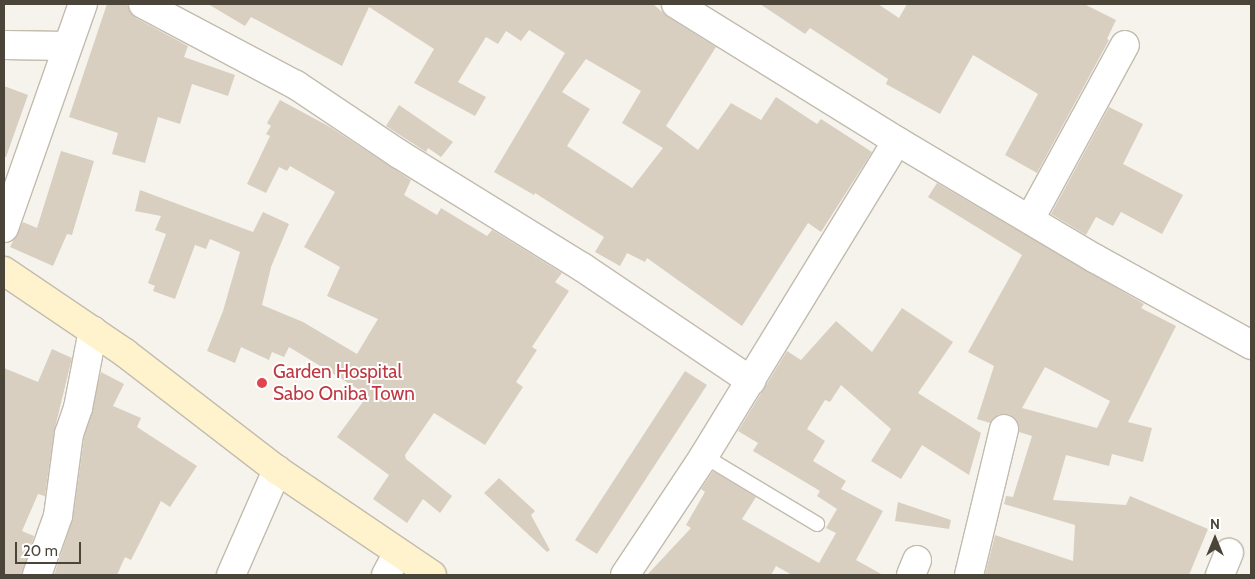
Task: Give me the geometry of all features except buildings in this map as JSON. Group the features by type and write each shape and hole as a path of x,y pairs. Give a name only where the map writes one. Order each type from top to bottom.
{"main road":[{"path":"4,271 93,330 277,470 391,565 432,575"}],"street":[{"path":"4,228 83,4"},
{"path":"143,4 296,85 399,154 582,267 751,381"},
{"path":"677,4 897,141 1030,220 1251,345"},
{"path":"4,45 67,46"},
{"path":"1030,220 1125,45"},
{"path":"625,575 704,456 897,141"},
{"path":"37,575 58,516 69,434 78,408 93,330"},
{"path":"969,575 1004,429"},
{"path":"231,575 277,470"}],"lane":[{"path":"704,456 817,524"}],"place":[{"name":"Garden Hospital Sabo Oniba Town","path":"262,383"}]}
